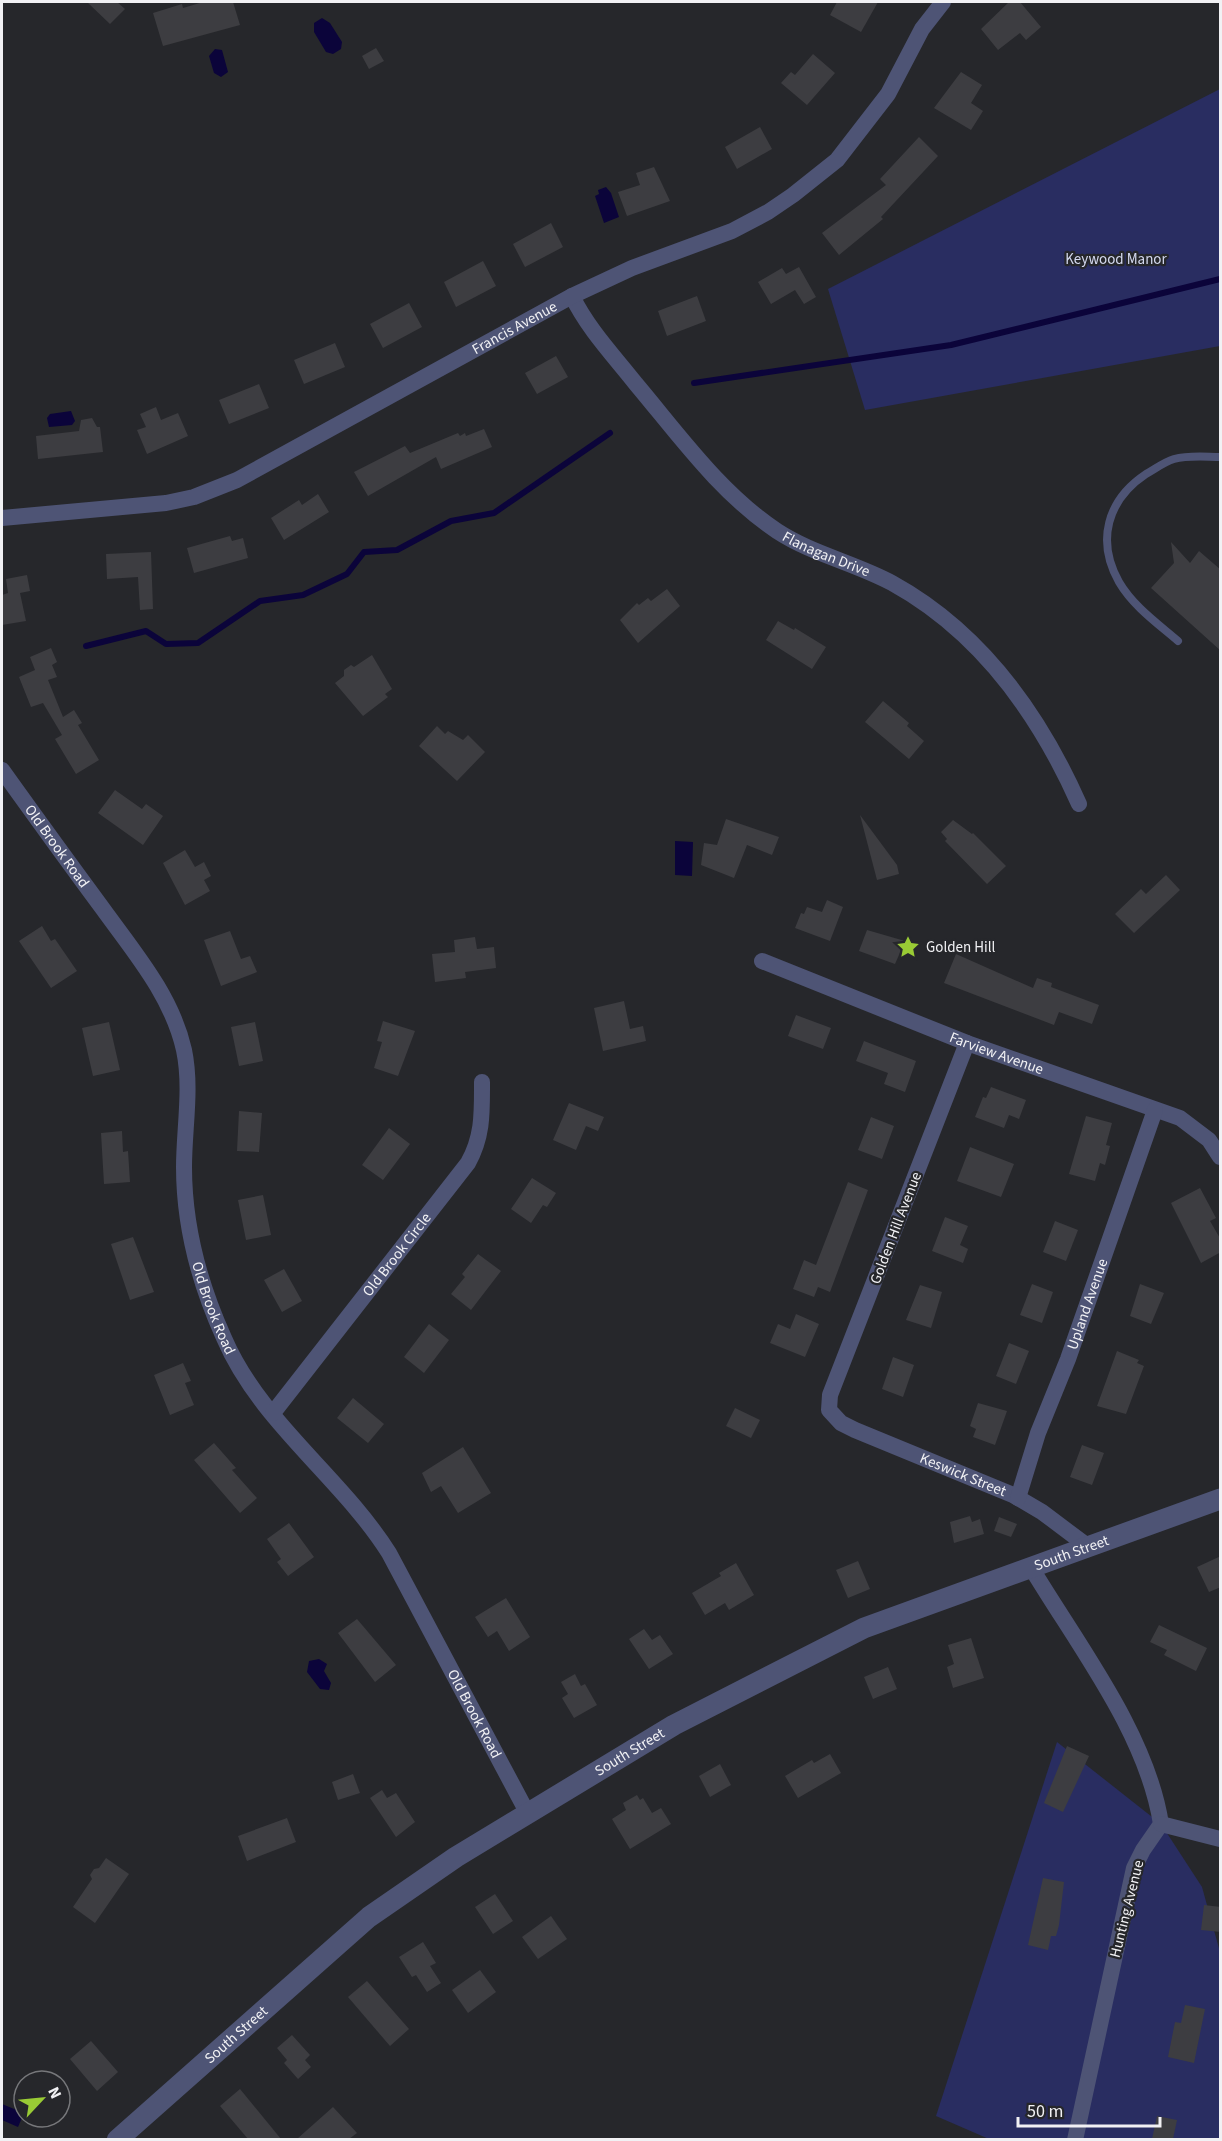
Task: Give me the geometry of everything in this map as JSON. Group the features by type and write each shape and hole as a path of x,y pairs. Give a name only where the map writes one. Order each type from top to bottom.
{"street":[{"name":"Francis Avenue","path":"2,518 127,507 194,497 237,480 572,296 632,268 732,231 768,212 837,160 888,94 922,29 943,2"},
{"name":"Flanagan Drive","path":"572,296 594,332 652,403 720,484 757,517 803,545 893,584 929,608 991,662 1045,734 1079,804"},
{"name":"Old Brook Road","path":"2,770 139,958 166,1002 177,1026 186,1072 185,1190 195,1255 225,1341 251,1386 366,1518 393,1558 528,1814"},
{"name":"Farview Avenue","path":"762,961 967,1043 1192,1125 1209,1140 1221,1157"},
{"name":"Golden Hill Avenue","path":"831,1412 830,1395 967,1043"},
{"name":"Old Brook Circle","path":"273,1413 468,1163 479,1141 482,1128 482,1082"},
{"name":"Upland Avenue","path":"1018,1498 1038,1433 1068,1359 1155,1110"},
{"name":"Keswick Street","path":"831,1412 841,1423 855,1430 1018,1498 1042,1512 1090,1548"},
{"name":"South Street","path":"117,2139 369,1917 456,1857 674,1725 864,1628 1221,1499"},
{"path":"1032,1569 1128,1725 1147,1768 1158,1802 1161,1824 1221,1839"},
{"name":"Hunting Avenue","path":"1075,2139 1134,1868 1161,1824"}],"lane":[{"path":"1178,641 1138,607 1119,582 1107,548 1106,528 1116,504 1140,478 1155,468 1173,459 1221,457"}],"green space":[{"name":"Keywood Manor","path":"1220,89 1220,346 865,410 828,289"},
{"path":"1057,1742 1161,1824 1202,1887 1220,1952 1220,2139 989,2139 936,2116"}],"shaded area":[{"path":"322,18 330,23 342,42 341,49 333,54 326,52 314,32 314,23"},
{"path":"215,49 222,50 228,72 221,77 214,73 209,56"},
{"path":"606,187 611,193 619,217 604,223 595,196 599,194 598,190"},
{"path":"71,411 75,421 72,425 49,427 47,418 50,414"},
{"path":"675,841 693,842 692,876 675,875"},
{"path":"319,1659 327,1664 324,1671 331,1683 329,1690 320,1689 307,1672 309,1661"},
{"path":"2,2104 12,2108 12,2124 2,2120"}],"building":[{"path":"87,2 117,2 125,9 110,24"},
{"path":"203,2 233,2 240,25 163,46 153,13 182,4 183,8"},
{"path":"837,2 878,2 861,32 830,15"},
{"path":"1009,2 1020,2 1041,27 1026,40 1020,33 998,50 981,29"},
{"path":"376,48 384,61 369,69 362,56"},
{"path":"813,54 835,73 807,105 781,83 791,72 795,75"},
{"path":"961,72 982,85 971,103 983,111 971,130 934,108"},
{"path":"760,127 772,149 737,169 725,147"},
{"path":"919,137 938,156 881,217 883,219 839,255 822,233 886,185 880,179"},
{"path":"654,167 670,201 627,216 618,192 640,185 636,173"},
{"path":"551,223 563,247 525,267 513,244"},
{"path":"483,261 496,286 456,307 444,282"},
{"path":"799,267 816,297 804,304 795,290 771,304 758,282 782,268 786,274"},
{"path":"697,296 706,321 667,336 658,311"},
{"path":"409,303 422,327 383,348 370,324"},
{"path":"335,343 345,367 304,384 294,360"},
{"path":"556,356 568,377 537,394 525,373"},
{"path":"259,384 269,408 229,424 219,400"},
{"path":"156,407 161,420 178,413 188,436 147,454 137,430 146,427 140,414"},
{"path":"92,418 97,427 100,427 103,452 38,459 36,436 79,431 81,420"},
{"path":"484,429 492,447 441,469 436,457 368,496 354,472 405,446 410,453 458,433 460,436 465,433 466,436"},
{"path":"318,494 329,512 284,540 271,518 299,500 302,505"},
{"path":"230,536 232,541 243,538 248,558 194,573 187,548"},
{"path":"1171,542 1190,563 1199,551 1221,570 1221,651 1151,588 1174,563"},
{"path":"151,552 153,609 140,610 138,577 107,579 106,554"},
{"path":"27,575 30,591 20,593 26,621 2,625 2,595 8,593 6,579"},
{"path":"667,589 680,606 638,643 620,620 637,603 639,605 648,598 651,601"},
{"path":"778,621 794,630 795,628 826,647 812,669 766,640"},
{"path":"51,648 57,662 52,665 57,677 48,680 63,717 74,710 82,723 78,725 99,760 76,774 55,739 62,735 43,703 31,707 19,677 35,670 30,657"},
{"path":"372,655 392,689 385,694 388,697 363,716 335,683 344,676 344,670 351,665 354,667"},
{"path":"883,701 909,723 907,726 924,741 909,759 865,722"},
{"path":"437,726 445,734 448,731 463,740 468,735 485,752 457,781 419,746"},
{"path":"115,790 142,809 146,804 163,816 143,845 98,813"},
{"path":"860,815 897,865 899,874 877,880"},
{"path":"726,819 779,837 772,855 747,845 734,878 701,865 704,843 717,845"},
{"path":"953,820 973,833 1006,866 987,884 945,841 947,839 941,832"},
{"path":"185,850 195,867 204,862 211,876 204,880 210,891 185,905 163,863"},
{"path":"1166,875 1180,890 1134,933 1115,914 1141,889 1146,894"},
{"path":"827,900 843,907 830,941 795,928 801,913 804,914 807,907 822,912"},
{"path":"42,926 51,941 55,939 77,971 51,988 19,941"},
{"path":"867,930 905,941 895,964 859,951"},
{"path":"230,931 241,959 250,956 257,972 221,986 204,940"},
{"path":"475,937 477,949 494,947 496,968 465,972 466,978 435,982 432,954 455,952 454,940"},
{"path":"956,954 1033,988 1037,978 1052,983 1051,987 1099,1005 1092,1024 1059,1012 1054,1025 944,983"},
{"path":"624,1001 630,1029 643,1026 646,1041 603,1051 594,1008"},
{"path":"796,1015 831,1028 823,1049 788,1036"},
{"path":"383,1021 415,1031 398,1076 374,1068 382,1042 377,1041"},
{"path":"109,1022 120,1070 93,1076 82,1028"},
{"path":"255,1022 263,1061 239,1066 231,1027"},
{"path":"864,1041 916,1061 905,1092 884,1084 888,1073 856,1061"},
{"path":"991,1087 1026,1100 1019,1119 1009,1115 1004,1128 975,1117 983,1097 986,1098"},
{"path":"569,1103 604,1117 598,1131 586,1126 576,1150 553,1140"},
{"path":"239,1111 262,1113 259,1152 237,1151"},
{"path":"1086,1116 1112,1123 1106,1145 1110,1146 1105,1165 1100,1163 1095,1181 1069,1174"},
{"path":"871,1117 894,1126 882,1159 858,1150"},
{"path":"389,1128 410,1144 383,1180 362,1165"},
{"path":"122,1131 123,1152 128,1151 130,1182 104,1184 101,1133"},
{"path":"970,1147 1014,1164 1001,1197 957,1181"},
{"path":"532,1178 556,1193 547,1207 543,1205 531,1223 511,1209"},
{"path":"848,1182 868,1190 830,1292 818,1287 814,1297 793,1289 804,1260 816,1265"},
{"path":"1200,1188 1216,1218 1210,1221 1221,1240 1221,1252 1201,1263 1171,1203"},
{"path":"263,1195 271,1235 246,1240 238,1200"},
{"path":"945,1217 968,1226 960,1245 968,1249 963,1263 932,1251"},
{"path":"1055,1221 1078,1230 1066,1261 1043,1252"},
{"path":"133,1237 154,1292 130,1300 111,1244"},
{"path":"478,1254 501,1271 471,1310 451,1294 465,1277 462,1274"},
{"path":"284,1269 302,1301 282,1312 264,1280"},
{"path":"1032,1284 1053,1292 1042,1323 1020,1315"},
{"path":"1140,1284 1164,1293 1151,1324 1130,1316"},
{"path":"920,1285 942,1292 931,1328 906,1320"},
{"path":"796,1314 819,1324 805,1357 770,1343 778,1324 790,1329"},
{"path":"429,1324 449,1340 424,1373 404,1357"},
{"path":"1009,1343 1029,1351 1016,1384 996,1376"},
{"path":"1117,1351 1139,1360 1137,1363 1144,1366 1126,1414 1097,1406"},
{"path":"893,1357 914,1365 903,1397 882,1389"},
{"path":"183,1363 191,1381 185,1383 194,1405 170,1415 154,1375"},
{"path":"353,1398 384,1424 368,1443 337,1418"},
{"path":"978,1403 1007,1411 995,1445 973,1437 976,1429 970,1426"},
{"path":"735,1408 760,1420 751,1438 726,1426"},
{"path":"214,1443 236,1468 232,1470 257,1498 240,1513 194,1460"},
{"path":"1082,1445 1104,1453 1092,1485 1070,1477"},
{"path":"463,1447 491,1493 458,1513 441,1486 431,1492 422,1473"},
{"path":"970,1516 972,1522 980,1519 984,1534 954,1543 950,1522"},
{"path":"999,1517 1017,1524 1011,1537 994,1531"},
{"path":"289,1523 314,1557 288,1576 277,1562 281,1559 267,1539"},
{"path":"1221,1556 1221,1587 1209,1592 1197,1567"},
{"path":"858,1561 870,1589 848,1598 836,1570"},
{"path":"736,1563 754,1595 729,1610 725,1603 705,1615 692,1593 721,1576 719,1573"},
{"path":"506,1598 530,1637 509,1651 497,1631 488,1637 475,1617"},
{"path":"357,1619 396,1665 375,1682 338,1633"},
{"path":"1159,1625 1207,1648 1196,1671 1164,1655 1167,1650 1150,1642"},
{"path":"644,1629 652,1640 660,1635 673,1654 649,1669 629,1639"},
{"path":"971,1638 984,1678 953,1688 947,1667 954,1664 948,1645"},
{"path":"888,1667 897,1689 873,1699 864,1677"},
{"path":"575,1674 581,1686 585,1684 597,1705 574,1718 562,1698 568,1694 561,1682"},
{"path":"1067,1746 1089,1756 1063,1812 1044,1803"},
{"path":"830,1754 841,1773 798,1798 785,1776 812,1760 814,1763"},
{"path":"720,1764 731,1785 710,1797 699,1776"},
{"path":"353,1774 360,1793 338,1800 332,1782"},
{"path":"382,1790 387,1798 396,1793 415,1822 396,1837 370,1798"},
{"path":"637,1795 640,1800 643,1798 652,1813 661,1808 671,1824 630,1849 612,1819 626,1810 623,1803"},
{"path":"287,1818 296,1842 247,1861 238,1836"},
{"path":"106,1858 129,1874 95,1923 73,1907 92,1879 90,1875 94,1869 99,1868"},
{"path":"1043,1878 1064,1882 1059,1925 1056,1936 1051,1936 1048,1950 1028,1945"},
{"path":"495,1894 513,1921 493,1934 475,1907"},
{"path":"1204,1905 1221,1907 1221,1932 1201,1930"},
{"path":"551,1916 567,1939 538,1959 522,1937"},
{"path":"423,1942 436,1963 430,1966 441,1983 427,1992 416,1975 412,1977 399,1957"},
{"path":"480,1970 496,1992 468,2013 452,1990"},
{"path":"367,1981 409,2029 390,2046 348,1997"},
{"path":"1185,2005 1205,2009 1194,2063 1168,2057 1175,2022 1181,2023"},
{"path":"292,2035 310,2055 305,2060 311,2067 298,2079 284,2063 287,2060 277,2048"},
{"path":"91,2041 118,2072 97,2091 70,2059"},
{"path":"240,2089 281,2139 248,2139 220,2106"},
{"path":"333,2107 357,2133 349,2139 297,2139"},
{"path":"1157,2116 1177,2120 1173,2139 1152,2139"}],"waterway":[{"path":"694,383 951,345 1220,279"},
{"path":"86,646 146,631 166,644 198,643 260,601 303,595 347,574 364,552 397,550 451,521 494,513 610,433"}],"place":[{"name":"Golden Hill","path":"908,947"}]}
